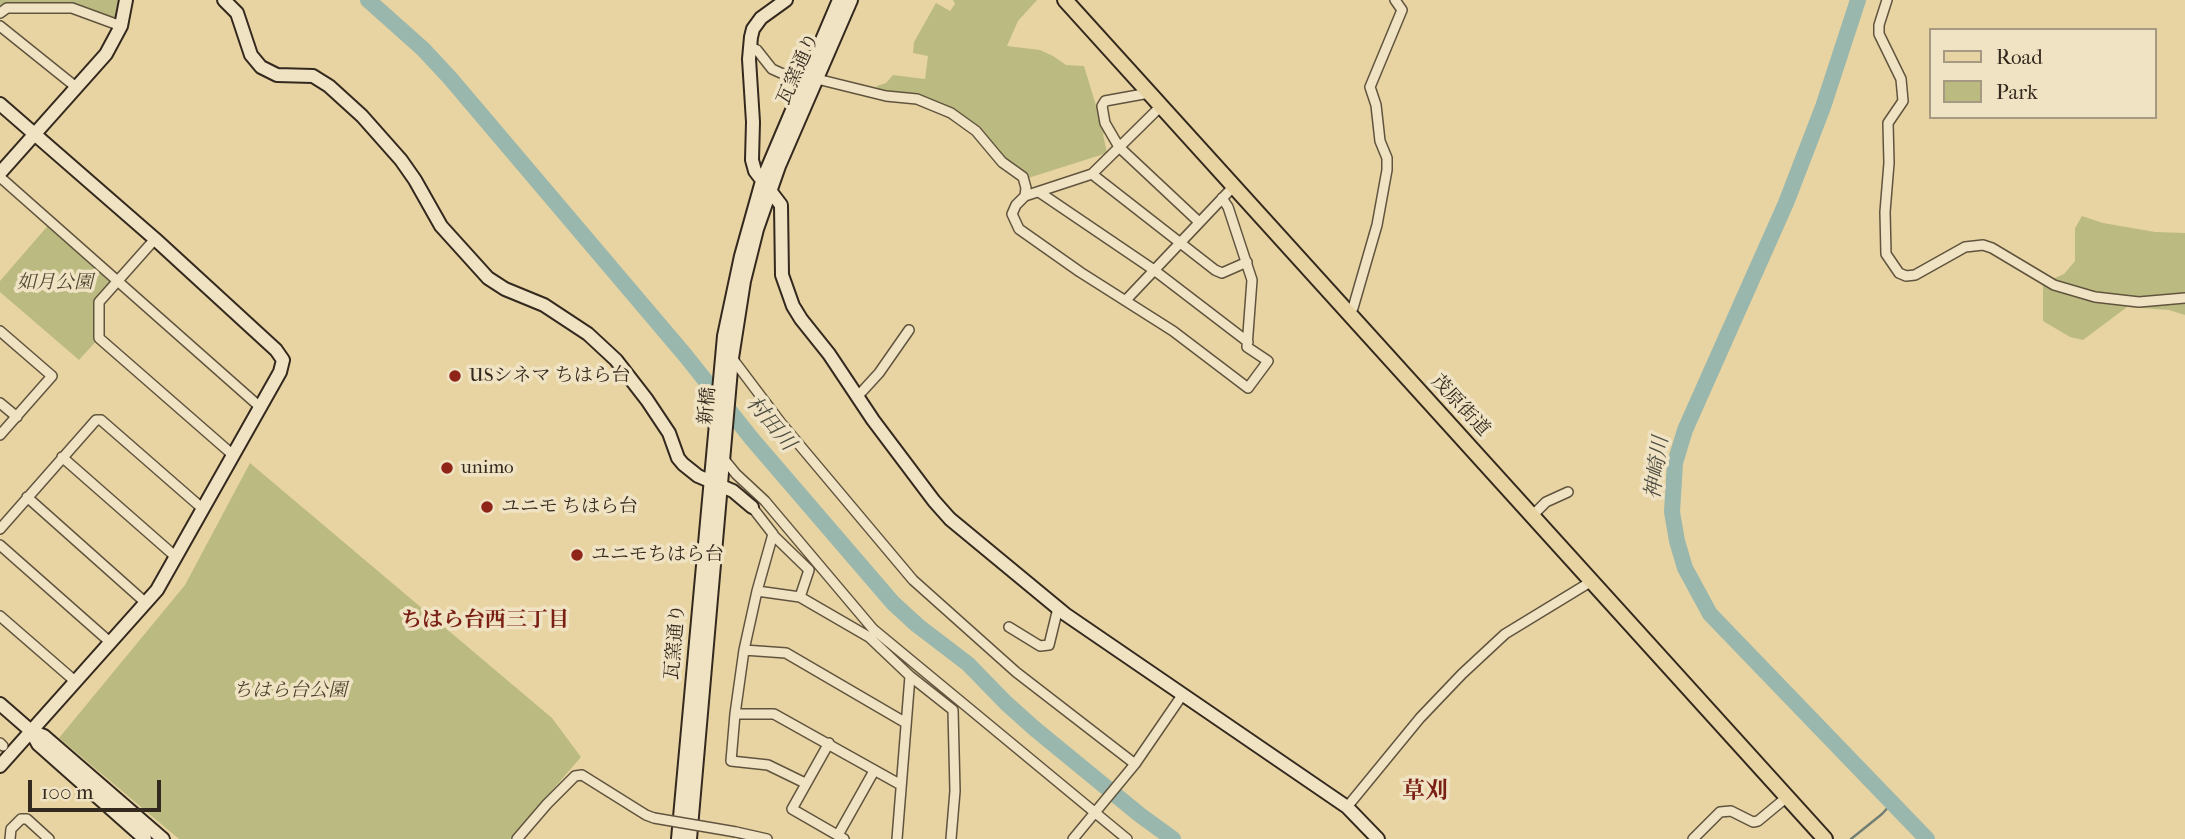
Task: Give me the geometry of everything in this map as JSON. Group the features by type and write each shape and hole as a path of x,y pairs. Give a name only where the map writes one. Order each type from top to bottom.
{"main road":[{"name":"茂原街道","path":"1065,0 1825,839"}],"street":[{"path":"126,0 121,26 106,54 34,133 0,175 260,407"},
{"path":"224,0 237,13 251,55 261,67 277,75 313,76 329,86 362,116 411,173 441,226 488,278 505,289 559,313 607,351 663,423 683,464 690,471 740,495 773,535 809,570 800,597"},
{"path":"786,0 761,18 753,29 750,47 752,165 781,205 782,275 793,306 857,397 933,502 965,532 1058,608 1347,807 1378,839"},
{"name":"瓦窯通り","path":"727,357 724,336 741,256 839,0"},
{"name":"瓦窯通り","path":"810,79 851,0"},
{"path":"1348,311 1353,308 1377,225 1387,170 1387,158 1380,141 1376,105 1370,87 1402,10 1395,0"},
{"path":"1887,0 1879,33 1901,79 1903,101 1888,123 1886,254 1899,273 1906,276 1915,275 1965,247 1983,246 1992,248 2054,285 2095,297 2139,302 2185,299"},
{"path":"0,13 7,8 72,8 121,26"},
{"path":"0,26 76,87"},
{"path":"750,47 757,50 772,69 792,78 810,79 886,96 917,99 951,113 976,131 1002,162 1023,177 1026,188 1024,197"},
{"path":"1149,93 1105,101 1102,106 1105,123 1119,147 1199,222"},
{"path":"0,104 155,239 280,355 283,367 157,590 0,765"},
{"path":"1161,106 1092,174 1024,197 1012,214 1019,229 1080,272 1173,331 1248,388 1268,361 1247,347 1252,280 1228,207 1222,198"},
{"path":"1092,174 1215,270 1222,273 1247,262"},
{"path":"1126,300 1233,187"},
{"path":"1039,192 1154,270 1248,342"},
{"path":"155,239 99,302 99,338 233,455"},
{"path":"857,397 879,373 909,330"},
{"path":"0,331 52,376 0,435"},
{"path":"727,357 913,580 1016,672 1135,764"},
{"name":"新橋","path":"719,453 727,357"},
{"path":"0,403 17,417"},
{"path":"0,529 92,422 101,420 203,509"},
{"path":"719,453 736,474 765,501 873,629 1127,839"},
{"name":"瓦窯通り","path":"684,835 719,453"},
{"path":"61,457 176,557"},
{"path":"1533,515 1546,502 1568,492"},
{"path":"27,497 146,603"},
{"path":"773,535 744,650 735,713 732,761 768,765 805,783"},
{"path":"0,545 111,643"},
{"path":"1347,807 1420,718 1479,658 1505,634 1592,580"},
{"path":"757,591 800,597 869,637 910,676 953,710 955,791 951,839"},
{"path":"1009,627 1040,646 1048,645 1058,608"},
{"path":"0,617 75,682"},
{"path":"744,650 786,653 906,723"},
{"path":"897,839 910,676"},
{"path":"1073,839 1135,764 1183,694"},
{"path":"0,704 31,732 38,744 145,839"},
{"path":"735,713 774,714 901,785"},
{"path":"31,732 44,736 163,839"},
{"path":"829,743 792,809 841,837 874,771"},
{"path":"517,839 575,776 582,775 654,818 767,839"},
{"path":"1693,839 1720,812 1731,811 1753,822 1758,821 1787,797"},
{"path":"10,839 11,829 21,819 27,819 49,839"}],"green space":[{"path":"0,0 126,0 121,26 72,8 0,13"},
{"path":"953,0 1037,0 1018,21 1007,46 1040,50 1066,65 1084,66 1097,109 1108,132 1103,134 1107,153 1022,180 998,163 977,137 941,114 914,104 873,98 877,86 886,83 893,75 925,79 928,56 913,53 914,42 936,3 950,11 955,4"},
{"path":"2082,216 2103,223 2155,232 2185,233 2185,315 2169,310 2127,307 2083,340 2070,337 2043,321 2043,283 2064,274 2075,261 2075,228"},
{"name":"如月公園","path":"51,222 117,281 99,302 99,338 79,360 0,292 0,281"},
{"name":"ちはら台公園","path":"250,463 552,718 581,757 510,839 179,839 59,738 185,585"}],"waterway":[{"name":"村田川","path":"368,0 423,49 450,78 893,603 968,664 1035,729 1173,839"},
{"name":"神崎川","path":"1858,0 1823,107 1786,203 1685,430 1675,463 1672,512 1685,568 1710,614 1927,839"},
{"path":"1851,839 1893,802"}],"place":[{"name":"USシネマ ちはら台","path":"455,376"},
{"name":"unimo","path":"447,468"},
{"name":"ユニモ ちはら台","path":"487,507"},
{"name":"ユニモちはら台","path":"577,555"}],"district":[{"name":"ちはら台西三丁目","path":"485,621"},
{"name":"草刈","path":"1425,792"}]}
